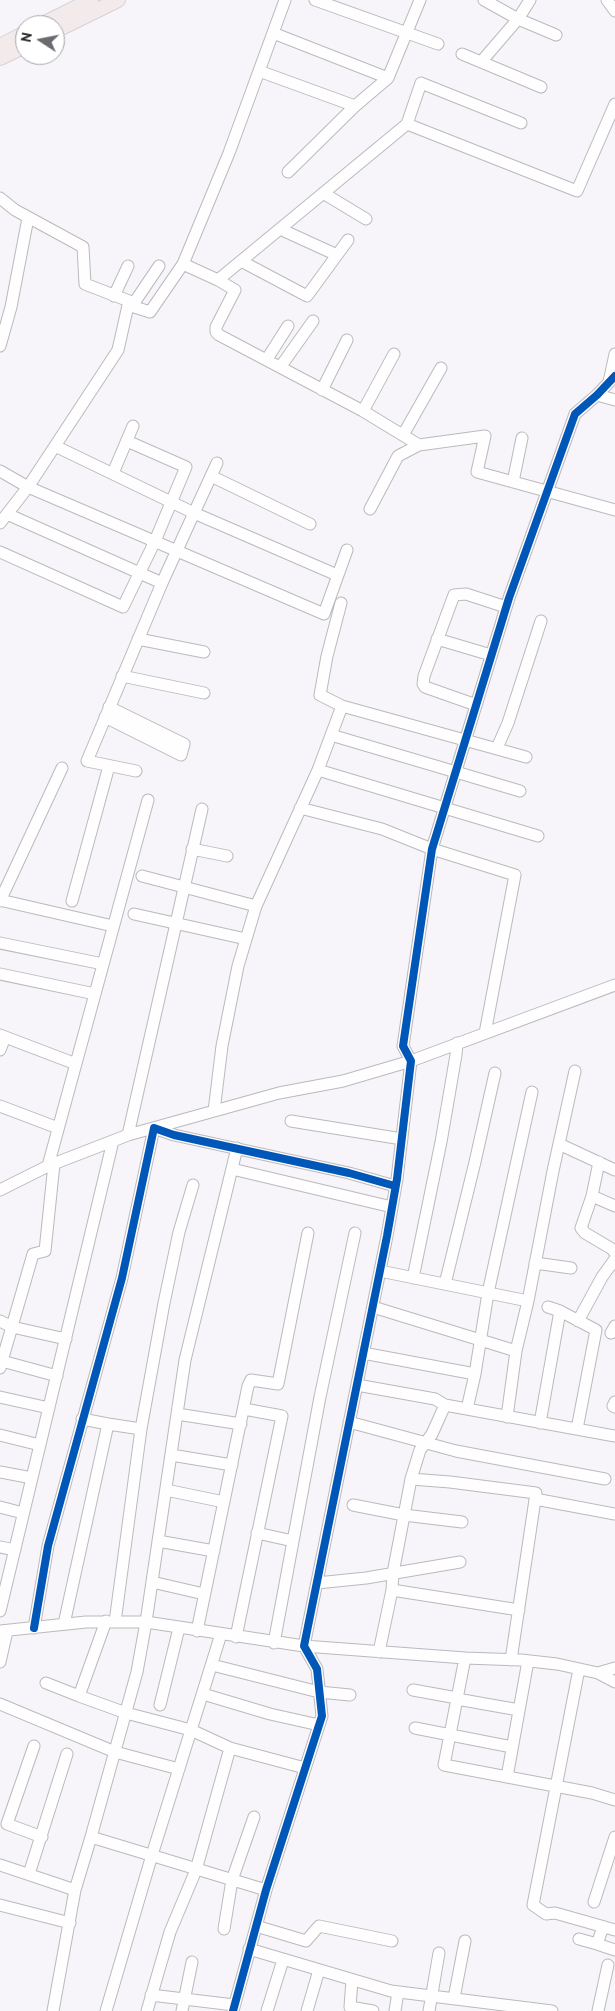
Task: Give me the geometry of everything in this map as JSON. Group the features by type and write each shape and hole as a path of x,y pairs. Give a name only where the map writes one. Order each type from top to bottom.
{"main road":[{"path":"61,15 91,0"},
{"path":"65,26 118,0"},
{"path":"0,46 15,38"},
{"path":"0,58 15,51"}],"street":[{"path":"130,306 150,312 183,264 229,153 285,0"},
{"path":"315,0 438,44"},
{"path":"288,172 355,106 388,78 420,0"},
{"path":"484,0 518,19 556,35"},
{"path":"481,62 518,19 530,0"},
{"path":"608,0 615,11"},
{"path":"273,33 388,78"},
{"path":"462,54 541,86"},
{"path":"259,71 355,106"},
{"path":"218,280 407,124 421,83 521,123"},
{"path":"407,124 577,191 615,104"},
{"path":"324,193 366,219"},
{"path":"0,198 28,218 56,231 83,247 85,284 129,301 130,306"},
{"path":"0,346 11,307 28,218"},
{"path":"280,229 337,255"},
{"path":"241,261 307,296 348,240"},
{"path":"183,264 235,290 216,327 216,332 363,411 419,445"},
{"path":"114,296 128,266"},
{"path":"159,266 130,306 118,350 28,487 4,518 162,583"},
{"path":"281,366 313,321"},
{"path":"267,359 288,326"},
{"path":"322,390 347,340"},
{"path":"363,411 394,354"},
{"path":"151,1996 183,2005 233,2008 266,1890 322,1716 317,1668 304,1646 396,1186 411,1061 403,1046 432,849 506,607 574,414 597,395 612,379 615,354"},
{"path":"403,435 441,368"},
{"path":"597,395 615,400"},
{"path":"113,474 133,426"},
{"path":"370,509 398,456 419,445 484,436 477,472 615,510"},
{"path":"512,482 522,438"},
{"path":"0,552 123,607 156,540 186,467 127,442"},
{"path":"55,446 194,513 337,575"},
{"path":"136,771 87,761 162,583 217,463"},
{"path":"0,471 28,487 156,540 176,551 324,614 347,550"},
{"path":"211,476 310,524"},
{"path":"476,705 434,692 425,687 423,684 424,676 454,595 466,594 506,607"},
{"path":"342,602 327,656 320,696 342,706 526,757"},
{"path":"497,748 508,723 541,621"},
{"path":"138,639 204,652"},
{"path":"437,639 492,655"},
{"path":"122,676 204,693"},
{"path":"214,1111 222,1046 238,966 256,906 318,770 342,706"},
{"path":"107,712 184,744 181,755 107,712"},
{"path":"331,735 520,791"},
{"path":"72,901 109,766"},
{"path":"62,768 0,901 113,926"},
{"path":"318,770 538,836"},
{"path":"56,1376 1,1365 33,1254 45,1251 51,1165 58,1128 148,800"},
{"path":"300,808 382,829 432,849 515,875 485,1033"},
{"path":"128,1135 202,809"},
{"path":"192,849 227,856"},
{"path":"142,876 256,906"},
{"path":"134,914 246,940"},
{"path":"0,942 103,964"},
{"path":"0,974 95,994"},
{"path":"0,1190 51,1165 128,1135 279,1093 343,1081 411,1061 615,985"},
{"path":"0,1050 2,1036 76,1064"},
{"path":"413,1278 441,1142 456,1055 456,1044"},
{"path":"507,1417 516,1351 575,1071"},
{"path":"445,1284 476,1162 495,1073"},
{"path":"467,1409 475,1374 488,1293 532,1092"},
{"path":"0,1106 58,1128"},
{"path":"291,1120 402,1139"},
{"path":"154,1128 349,1173 396,1186"},
{"path":"34,1628 48,1546 122,1278 154,1128"},
{"path":"0,1611 3,1587 24,1513 113,1141"},
{"path":"559,1144 615,1170"},
{"path":"52,2011 76,1890 137,1672 185,1360 237,1148"},
{"path":"598,1162 592,1196 581,1228 615,1253"},
{"path":"232,1169 392,1207"},
{"path":"79,1696 111,1621 141,1428 164,1303 179,1232 192,1185"},
{"path":"592,1196 615,1206"},
{"path":"196,1631 251,1380 278,1384 308,1233"},
{"path":"274,1643 320,1397 355,1233"},
{"path":"578,1321 602,1277 615,1259"},
{"path":"535,1263 571,1268"},
{"path":"380,1271 528,1301"},
{"path":"373,1307 516,1351"},
{"path":"548,1307 560,1311 596,1330 577,1430"},
{"path":"540,1423 560,1311"},
{"path":"0,1321 12,1327 66,1339"},
{"path":"363,1353 475,1374"},
{"path":"357,1385 435,1399 445,1405 615,1436"},
{"path":"0,1397 49,1408"},
{"path":"615,1402 613,1406 615,1407"},
{"path":"379,1652 411,1480 420,1450 432,1434 445,1405"},
{"path":"236,1637 256,1533 282,1416 244,1409"},
{"path":"177,1414 241,1424"},
{"path":"82,1420 141,1428"},
{"path":"350,1422 456,1451 605,1479"},
{"path":"64,1624 108,1424"},
{"path":"0,1435 40,1444"},
{"path":"171,1455 232,1464"},
{"path":"0,1472 32,1478"},
{"path":"411,1480 450,1482 536,1493 512,1660"},
{"path":"166,1490 224,1502"},
{"path":"535,1499 615,1514"},
{"path":"352,1505 404,1515 462,1522"},
{"path":"0,1507 24,1513"},
{"path":"256,1533 293,1541"},
{"path":"158,1541 214,1551"},
{"path":"0,1547 14,1550"},
{"path":"317,1583 366,1578 460,1562"},
{"path":"152,1582 204,1594"},
{"path":"392,1590 519,1610"},
{"path":"0,1662 4,1631 111,1621 146,1622 274,1643 379,1652 528,1661 598,1673 615,1682"},
{"path":"160,1705 179,1628"},
{"path":"106,2011 152,1855 221,1634"},
{"path":"465,1658 444,1765 555,1786 615,1800"},
{"path":"506,1777 528,1661"},
{"path":"212,1664 319,1692 350,1695"},
{"path":"598,1673 615,1668"},
{"path":"579,1669 533,1905 546,1914 555,1913 615,1930"},
{"path":"46,1683 126,1713 191,1730 230,1748 305,1768"},
{"path":"413,1690 519,1710"},
{"path":"203,1694 270,1714 319,1725"},
{"path":"0,1704 115,1752 179,1769"},
{"path":"415,1728 512,1747"},
{"path":"34,1746 7,1824 42,1837"},
{"path":"147,2011 170,1932 196,1870 230,1748"},
{"path":"29,1874 67,1754"},
{"path":"224,1929 232,1880 254,1817"},
{"path":"91,1837 266,1890"},
{"path":"594,1902 615,1837"},
{"path":"0,1865 76,1890"},
{"path":"0,1905 70,1923"},
{"path":"256,1926 306,1941 318,1926 392,1941"},
{"path":"597,1944 603,1927"},
{"path":"579,1939 615,1950"},
{"path":"454,1998 466,1941"},
{"path":"249,1949 398,1992 552,2011"},
{"path":"429,2011 439,1953"},
{"path":"267,2011 283,1960"},
{"path":"183,2005 192,1962"},
{"path":"598,2011 608,1965"},
{"path":"308,2011 319,1970"},
{"path":"352,1980 350,2007 373,2011"},
{"path":"394,2011 398,1992"}],"cycle path":[{"path":"233,2011 266,1890 322,1716 317,1669 304,1646 397,1179 411,1061 403,1046 432,849 509,598 575,414 615,376"},
{"path":"34,1628 48,1546 122,1278 154,1128 174,1135 349,1173 395,1186"}]}
